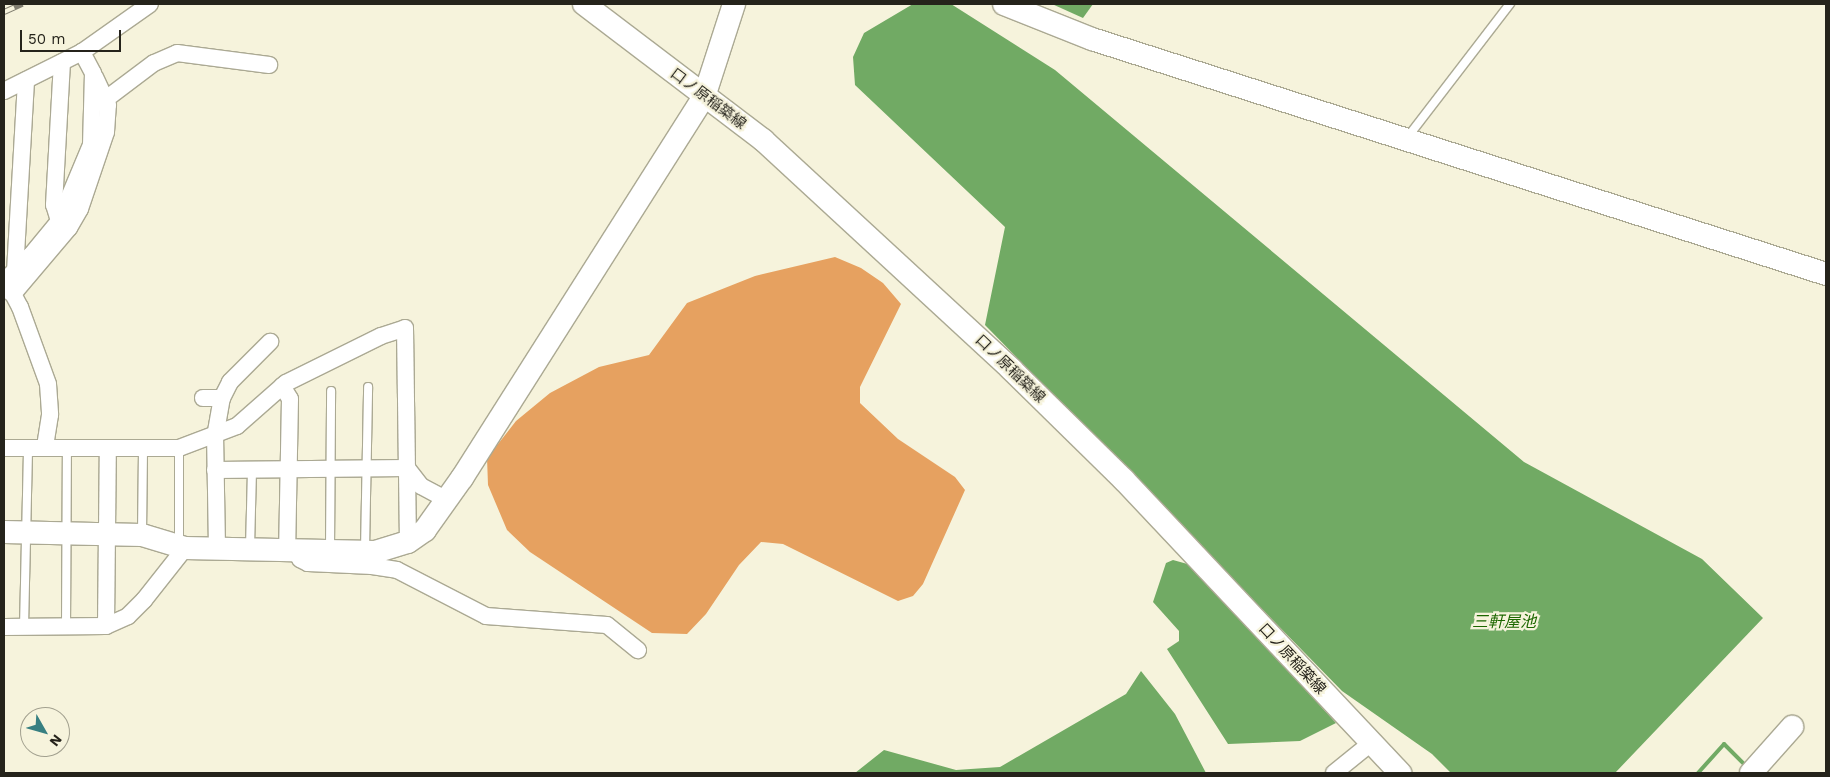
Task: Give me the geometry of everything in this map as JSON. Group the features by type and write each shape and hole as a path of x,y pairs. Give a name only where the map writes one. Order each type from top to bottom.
{"street":[{"path":"4,91 82,52 150,4"},
{"name":"口ノ原稲築線","path":"584,4 763,140 1011,369 1124,480 1400,773"},
{"path":"4,532 142,535 182,547 375,552 408,542 425,530 447,500 704,97 734,4"},
{"path":"1004,4 1092,39 1826,274"},
{"path":"9,284 69,228 80,209 106,132 106,99 82,52"},
{"path":"106,99 154,62 178,53 269,65"},
{"path":"59,221 54,206 62,62"},
{"path":"9,284 59,221 91,145 93,73"},
{"path":"26,80 9,284 48,384 50,416 45,448"},
{"path":"4,448 179,448 215,437 237,426 282,386 381,336 406,328 408,542"},
{"path":"217,548 215,437 222,398 230,382 270,342"},
{"path":"282,386 290,399 289,469 293,550 300,559 308,563 372,566 397,570 486,616 607,625 638,650"},
{"path":"203,398 222,398"},
{"path":"106,626 108,448"},
{"path":"407,468 421,486 447,500"},
{"path":"215,470 407,468"},
{"path":"4,627 106,626 128,616 144,600 182,547"},
{"path":"1751,773 1792,728"},
{"path":"1334,773 1371,743"}],"lane":[{"path":"1406,139 1510,4"},
{"path":"365,552 365,468 368,387"},
{"path":"330,551 329,469 331,391"},
{"path":"24,627 28,448"},
{"path":"66,627 65,533 67,448"},
{"path":"142,535 143,448"},
{"path":"179,448 182,547"},
{"path":"250,549 252,469"}],"shaded area":[{"path":"835,257 861,268 883,283 901,304 860,387 860,403 898,439 955,477 965,490 923,584 913,596 898,601 783,544 761,542 739,565 706,614 687,634 652,633 530,552 507,530 488,485 487,458 516,421 550,393 599,367 649,355 687,303 755,276"}],"water":[{"name":"三軒屋池","path":"913,4 951,4 1055,70 1524,462 1702,559 1763,618 1615,773 1451,773 1432,754 1342,691 985,325 1005,227 855,85 853,57 864,33"},
{"path":"1052,4 1093,4 1083,18"},
{"path":"1173,560 1191,565 1336,723 1300,741 1228,744 1167,649 1179,641 1179,631 1153,602 1166,563"},
{"path":"1141,671 1175,714 1206,773 855,773 884,750 956,770 1000,767 1126,694"}],"waterway":[{"path":"1698,773 1724,744 1746,766"}],"railway":[{"path":"4,12 22,4"}]}
